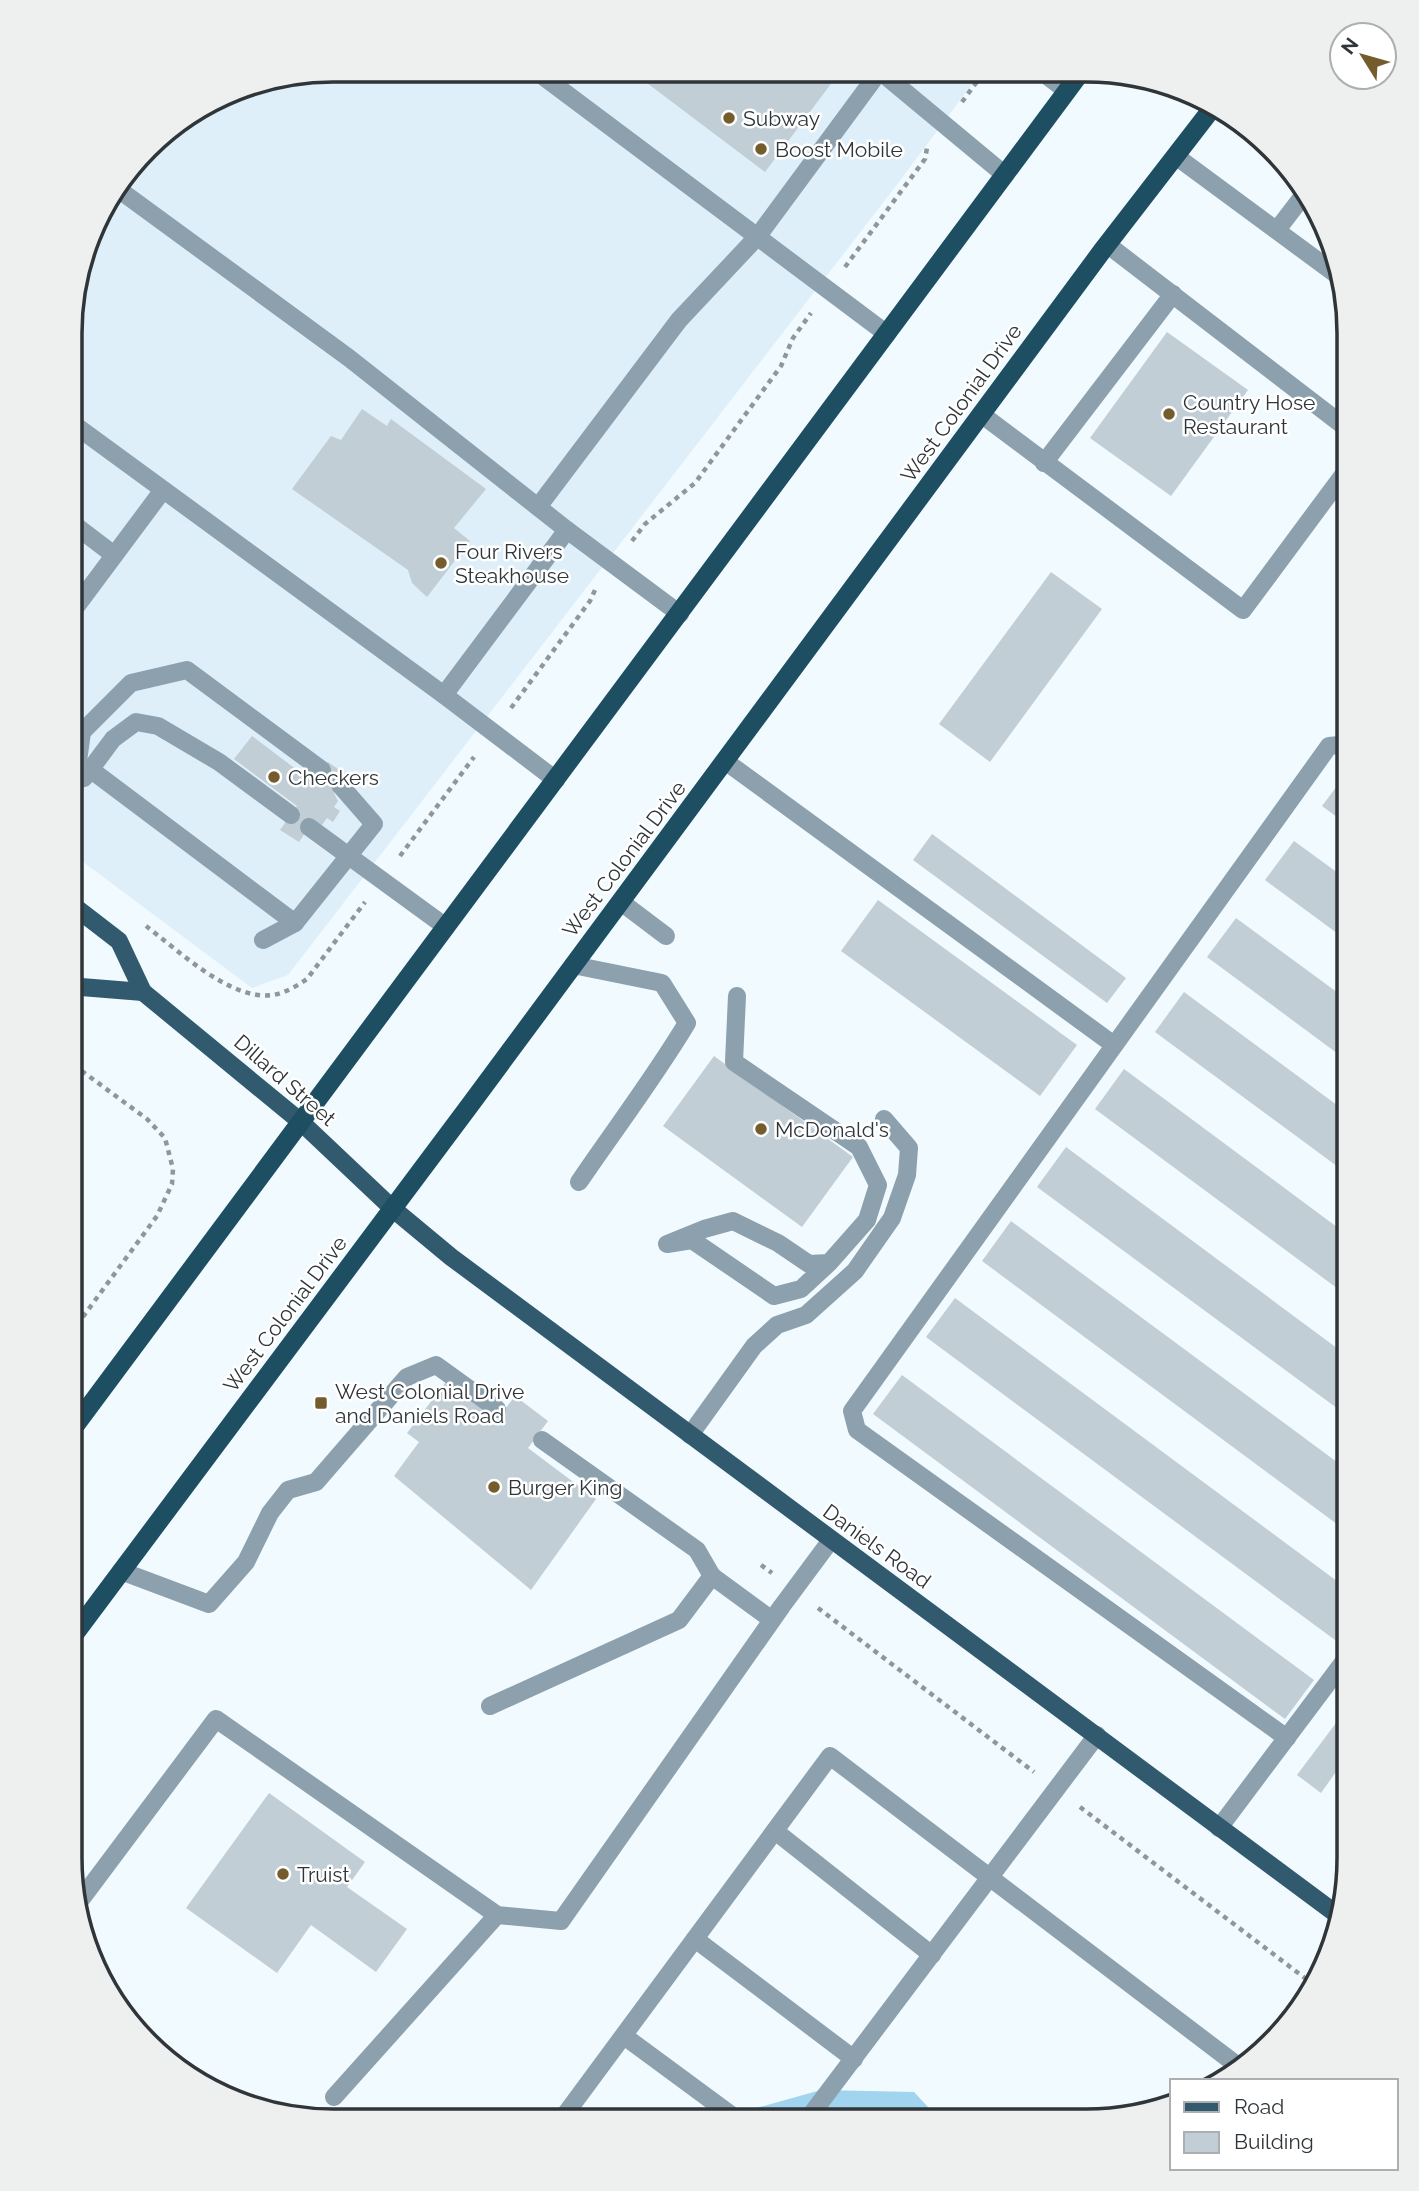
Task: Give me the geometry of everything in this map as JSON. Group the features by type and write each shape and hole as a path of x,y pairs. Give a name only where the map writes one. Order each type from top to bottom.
{"highway":[{"path":"82,1416 1074,82"},
{"name":"West Colonial Drive","path":"82,1624 981,414 1208,114"}],"main road":[{"name":"Dillard Street","path":"82,912 119,941 144,992 301,1122 392,1208"},
{"path":"82,987 144,992"},
{"name":"Daniels Road","path":"392,1208 450,1257 1331,1910"}],"lane":[{"path":"551,82 887,334"},
{"path":"538,508 679,320 758,236 873,82"},
{"path":"892,82 1005,174"},
{"path":"1055,82 1067,91"},
{"path":"1177,157 1328,268"},
{"path":"125,194 349,358 538,508 680,614"},
{"path":"1277,230 1299,201"},
{"path":"1108,245 1337,421"},
{"path":"1045,463 1173,294"},
{"path":"981,414 1243,610 1337,483"},
{"path":"82,430 556,780"},
{"path":"82,598 163,490"},
{"path":"444,695 567,530"},
{"path":"82,531 114,555"},
{"path":"82,732 131,684 187,670 322,771"},
{"path":"82,780 113,739 136,722 158,726 219,762 291,815"},
{"path":"1287,1738 857,1430 852,1411 1329,746 1337,745"},
{"path":"725,761 1115,1045"},
{"path":"90,769 295,923"},
{"path":"263,940 295,923 374,824 340,785"},
{"path":"309,827 446,927"},
{"path":"621,902 666,936"},
{"path":"573,965 662,983 687,1023 656,1074 579,1182"},
{"path":"737,996 734,1062 859,1147 878,1185 867,1220 829,1263 801,1289 775,1296 692,1240 667,1244 733,1221 778,1243 809,1264 829,1263"},
{"path":"690,1435 754,1346 778,1325 806,1315 855,1270 892,1218 907,1175 909,1148 884,1119"},
{"path":"121,1572 209,1604 246,1562 270,1513 288,1490 316,1482 407,1377 436,1365 497,1409"},
{"path":"542,1440 697,1550 712,1576 772,1620"},
{"path":"85,1894 216,1719 496,1916 561,1922 831,1540"},
{"path":"490,1706 679,1620 712,1576"},
{"path":"1219,1828 1337,1672"},
{"path":"815,2109 1097,1735"},
{"path":"569,2109 830,1756 1232,2061"},
{"path":"775,1831 932,1955"},
{"path":"334,2097 496,1916"},
{"path":"695,1938 854,2059"},
{"path":"624,2036 723,2109"}],"path":[{"path":"138,920 229,986 247,993 272,995 294,988 307,979 645,524 695,483 781,366 793,338 925,159 926,150 977,82"},
{"path":"82,1071 147,1119 165,1138 173,1168 173,1184 157,1216 82,1318"}],"shaded area":[{"path":"974,82 288,975 252,988 82,861 84,300 101,237 134,180 180,134 208,116 237,101 300,84"},
{"path":"821,2090 914,2092 930,2109 753,2109"}],"building":[{"path":"646,82 832,82 765,172"},
{"name":"Country Hose Restaurant","path":"1167,332 1248,390 1171,496 1090,438"},
{"path":"362,409 387,426 391,419 486,489 454,528 470,541 427,597 412,583 408,570 292,489 331,436 341,440"},
{"path":"1051,572 1102,609 990,762 939,724"},
{"path":"252,736 313,782 328,762 348,776 334,793 338,801 334,807 340,811 333,822 327,818 322,825 313,821 299,842 280,830 297,806 234,759"},
{"path":"1337,786 1337,817 1322,806"},
{"path":"932,834 1126,978 1107,1003 913,860"},
{"path":"1294,841 1337,872 1337,933 1265,880"},
{"path":"878,900 1077,1045 1040,1096 841,951"},
{"path":"1236,918 1337,992 1337,1053 1207,957"},
{"path":"1184,992 1337,1105 1337,1166 1155,1032"},
{"path":"714,1056 853,1157 802,1227 663,1126"},
{"path":"1124,1069 1337,1227 1337,1288 1095,1109"},
{"path":"1066,1147 1337,1348 1337,1408 1037,1187"},
{"path":"1011,1221 1337,1462 1337,1524 982,1261"},
{"path":"955,1298 1337,1581 1337,1642 926,1337"},
{"path":"902,1375 1314,1680 1285,1719 873,1414"},
{"name":"Burger King","path":"445,1383 486,1411 481,1416 493,1425 515,1396 548,1421 528,1448 596,1499 531,1590 394,1476 419,1442 407,1433"},
{"path":"1337,1722 1337,1770 1321,1793 1297,1775"},
{"name":"Truist","path":"269,1793 365,1862 347,1887 407,1929 376,1972 311,1925 277,1973 186,1908"}],"place":[{"name":"Subway","path":"729,118"},
{"name":"Boost Mobile","path":"761,149"},
{"name":"Country Hose Restaurant","path":"1169,414"},
{"name":"Four Rivers Steakhouse","path":"441,563"},
{"name":"Checkers","path":"274,777"},
{"name":"McDonald's","path":"761,1129"},
{"name":"West Colonial Drive and Daniels Road","path":"321,1403"},
{"name":"Burger King","path":"494,1487"},
{"name":"Truist","path":"283,1874"}]}
